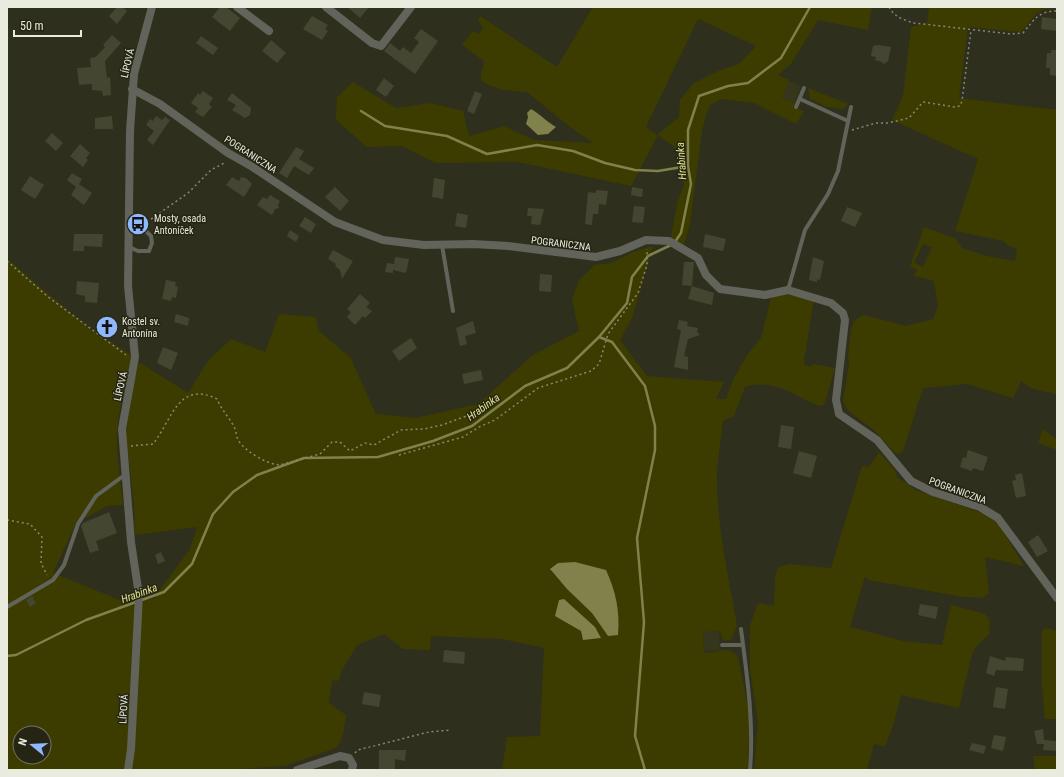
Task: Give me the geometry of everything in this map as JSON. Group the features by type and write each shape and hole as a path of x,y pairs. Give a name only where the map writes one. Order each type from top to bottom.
{"street":[{"name":"LÍPOVÁ","path":"128,770 131,749 139,602 131,542 122,429 125,406 136,357 128,286 132,89 134,74 152,7"},
{"path":"237,7 269,31"},
{"path":"326,7 372,43 381,46 411,7"},
{"name":"POGRANICZNA","path":"132,89 160,104 234,156 335,222 383,240 424,245 442,244 508,246 596,257 620,251 646,240 669,241 698,258 706,275 720,289 765,295 788,290 831,303 843,313 845,320 844,340 836,400 839,414 877,440 911,481 933,492 980,507 998,518 1057,598"},
{"path":"297,770 340,756 349,758 353,765 352,770"}],"lane":[{"path":"796,107 804,88"},
{"path":"800,99 848,121"},
{"path":"788,290 805,230 828,194 838,171 851,107"},
{"path":"129,215 151,236 152,243 149,251 138,251 129,247"},
{"path":"442,244 453,311"},
{"path":"7,607 53,580 64,565 78,524 96,496 126,474"},
{"path":"741,628 751,712 752,745 750,770"},
{"path":"722,645 743,645"}],"path":[{"path":"889,7 892,13 903,20 931,25 1011,34 1023,33 1038,16 1046,11 1057,11"},
{"path":"846,132 876,123 900,121 909,118 923,102 955,107 960,106 962,101 971,30"},
{"path":"141,227 188,193 211,170 234,156"},
{"path":"399,455 463,437 479,427 495,420 531,393 548,384 591,371 599,364 603,346 608,334 638,293 647,264 647,250"},
{"path":"7,261 47,296 117,350 127,356 136,357"},
{"path":"123,447 153,444 182,398 198,393 217,399 223,412 234,425 238,440 249,451 274,464 280,465 320,454 332,442 340,442 350,451 365,443 374,445 401,430 424,429 442,425 472,414"},
{"path":"7,520 30,524 42,537 41,563 45,572 53,580"},
{"path":"349,758 358,750 429,732 451,730"}],"shaded area":[{"path":"593,7 872,7 868,30 818,20 791,64 778,75 789,80 782,98 795,103 793,107 804,111 796,124 754,103 721,99 710,105 702,131 690,224 684,245 671,238 677,203 684,185 680,151 658,135 631,186 518,162 436,163 402,146 367,147 336,120 337,97 353,82 396,108 430,103 463,111 469,136 504,126 534,140 593,143 570,127 527,92 503,90 486,84 481,80 484,61 462,45 473,31 479,34 483,27 478,21 480,16 557,67","holes":["698,19 756,46 739,64 718,71 694,83 680,100 679,117 657,135 646,127"]},
{"path":"929,7 1057,7 1057,9 1040,11 1021,32 968,27 959,98 1057,110 1057,394 1033,389 1021,381 1013,398 967,384 923,388 903,451 899,454 894,452 873,429 848,411 843,401 849,364 848,355 851,329 854,322 859,317 864,315 906,326 933,319 938,306 934,281 914,276 917,270 910,266 924,227 955,238 962,248 987,256 1015,261 1017,249 1007,245 1004,241 955,231 978,159 892,120 903,96 911,27 927,23","holes":["923,244 932,247 923,267 914,262"]},
{"path":"789,81 801,86 795,103 782,98"},
{"path":"808,88 848,104 844,109 827,107 810,99"},
{"path":"531,109 556,127 548,134 538,135 526,124 528,117 527,113"},
{"path":"653,246 633,316 620,340 647,376 724,382 716,399 726,399 733,380 748,354 761,338 771,298 787,294 814,299 804,361 805,365 810,367 814,364 835,368 824,405 820,406 775,386 756,385 745,387 734,416 723,421 717,479 719,516 737,626 731,640 723,641 720,631 703,632 704,653 727,650 735,653 738,657 750,716 748,770 502,770 507,737 540,736 544,648 502,639 431,636 430,650 403,649 384,634 357,645 341,672 339,681 332,680 329,703 346,715 342,737 336,748 285,766 226,770 7,770 7,258 95,332 131,355 119,414 117,434 118,461 123,505 107,506 76,523 53,573 142,609 144,599 153,599 190,549 197,527 135,535 134,505 126,434 131,394 139,362 188,393 208,361 231,339 265,352 279,314 316,317 318,330 350,357 376,414 416,418 478,404 533,355 579,331 572,300 579,280 595,265 611,263 633,252","holes":["558,563 608,636 592,613 550,570","564,599 595,627 581,637 581,631"]},
{"path":"1043,429 1057,440 1057,450 1038,443"},
{"path":"879,452 895,470 897,477 916,490 985,514 998,523 1024,566 985,557 989,593 982,598 963,597 869,580 865,576 850,627 903,641 942,645 951,605 985,614 990,621 989,634 975,648 972,654 959,708 901,695 893,726 885,746 874,744 867,770 754,770 758,722 750,670 750,625 758,603 774,606 775,577 778,567 789,564 831,568 862,466 869,467"},
{"path":"575,562 606,570 616,602 618,635 608,636 592,613 567,589 550,569 558,563"},
{"path":"564,599 595,627 601,638 583,640 581,631 555,616 559,600"},
{"path":"1046,628 1057,631 1057,719 1045,719 1042,687 1042,630"},
{"path":"719,631 720,650 704,651 703,632"},
{"path":"1033,756 1057,756 1057,770 1035,770"}],"building":[{"path":"117,7 122,7 127,11 117,24 109,16"},
{"path":"220,7 226,7 240,18 230,31 212,17"},
{"path":"347,7 369,7 360,18"},
{"path":"312,16 328,25 325,29 328,31 322,40 303,29"},
{"path":"1042,17 1057,19 1057,31 1041,29"},
{"path":"421,29 438,41 415,74 384,51 390,43 400,51 403,47 411,53 419,42 414,38"},
{"path":"112,35 121,43 105,61 107,78 110,77 111,95 103,96 102,91 92,90 92,84 79,85 77,68 91,67 90,58 96,57 105,47 103,45"},
{"path":"201,36 218,48 213,55 196,43"},
{"path":"271,40 286,53 277,63 262,51"},
{"path":"878,45 891,47 888,61 884,64 875,60 876,57 871,56 873,46"},
{"path":"1051,50 1057,50 1057,76 1050,75 1050,68 1046,68 1047,53 1051,53"},
{"path":"384,78 394,86 386,97 376,90"},
{"path":"203,91 213,98 209,104 212,107 203,117 195,112 198,108 191,103 198,93 200,95"},
{"path":"475,91 482,94 474,114 467,111"},
{"path":"232,93 251,108 250,115 245,118 232,110 236,105 227,100"},
{"path":"112,116 113,129 95,129 95,118"},
{"path":"156,116 162,120 165,117 170,120 153,145 147,140 154,131 146,125 150,119 153,121"},
{"path":"52,133 63,143 56,151 45,141"},
{"path":"80,144 90,153 86,158 88,160 83,167 70,156"},
{"path":"296,147 304,151 299,159 314,168 309,175 294,166 287,178 279,173"},
{"path":"72,173 82,179 79,184 92,193 84,205 71,195 76,187 67,180"},
{"path":"30,176 44,185 35,199 21,190"},
{"path":"232,177 239,181 241,177 246,178 252,184 244,197 226,185"},
{"path":"434,178 445,180 443,199 432,197"},
{"path":"335,187 349,201 340,211 325,197"},
{"path":"632,187 643,189 642,197 631,195"},
{"path":"596,190 608,191 606,205 599,204 598,214 593,214 592,225 585,224 588,192 596,193"},
{"path":"270,195 280,201 278,205 279,208 275,209 272,215 257,205 263,197 267,199"},
{"path":"634,206 645,207 643,223 632,222"},
{"path":"847,207 862,213 855,227 841,221"},
{"path":"528,208 544,209 540,225 531,224 532,216 527,216"},
{"path":"457,213 468,215 466,228 455,226"},
{"path":"305,217 316,224 311,233 299,226"},
{"path":"290,230 299,236 296,242 287,236"},
{"path":"74,234 103,234 102,247 84,246 84,251 73,251"},
{"path":"705,234 726,239 723,251 703,247"},
{"path":"333,250 353,261 342,279 340,270 335,266 336,264 328,259"},
{"path":"395,257 409,259 406,273 393,270 393,273 385,272 387,263 394,264"},
{"path":"813,257 824,261 820,280 817,279 817,282 809,280"},
{"path":"684,262 694,262 692,286 682,285"},
{"path":"540,274 552,275 551,292 539,291"},
{"path":"166,280 176,282 175,286 178,287 176,298 172,297 171,301 162,299"},
{"path":"77,281 99,283 97,303 85,302 85,296 76,294"},
{"path":"692,286 714,293 712,305 688,299"},
{"path":"360,294 370,303 366,307 372,311 365,318 363,316 355,325 347,317 351,312 347,309"},
{"path":"176,314 189,318 188,326 174,322"},
{"path":"679,320 688,322 687,326 698,328 697,332 700,335 688,339 684,356 688,357 688,370 674,367 681,330 677,329"},
{"path":"473,321 476,333 465,336 467,344 460,346 456,328"},
{"name":"Kostel sv. Antonína","path":"112,324 112,331 103,332 102,325"},
{"path":"411,338 417,348 399,361 392,351"},
{"path":"163,347 178,353 171,370 157,363"},
{"path":"481,370 483,380 464,384 462,374"},
{"path":"781,425 794,427 791,449 778,447"},
{"path":"968,450 988,457 983,471 973,468 972,471 960,467 963,457 966,458"},
{"path":"799,451 817,456 811,478 793,473"},
{"path":"1022,473 1026,496 1016,498 1012,481 1016,480 1015,475"},
{"path":"109,512 117,533 96,541 99,550 90,553 81,526 83,523"},
{"path":"1038,535 1048,551 1037,557 1028,542"},
{"path":"161,552 165,561 158,564 155,555"},
{"path":"32,596 36,603 30,607 26,600"},
{"path":"920,604 938,607 936,619 918,615"},
{"path":"444,650 465,652 464,664 443,662"},
{"path":"990,656 1005,661 1006,657 1024,659 1023,671 996,670 994,676 986,673"},
{"path":"996,687 1008,689 1005,709 993,707"},
{"path":"364,692 381,695 379,707 362,704"},
{"path":"1043,729 1044,740 1057,741 1057,751 1043,750 1044,744 1037,744 1034,731"},
{"path":"994,735 1006,737 1003,751 991,748"},
{"path":"972,743 986,746 984,754 969,750"},
{"path":"379,750 406,750 405,761 395,759 395,770 379,770"}],"waterway":[{"name":"Hrabinka","path":"675,242 681,233 691,184 688,166 688,130 699,96 728,86 748,83 781,58 810,7"},
{"path":"361,111 385,126 447,136 487,154 537,145 573,151 605,163 635,170 658,171 688,166"},
{"name":"Hrabinka","path":"7,656 16,655 86,620 164,592 192,564 213,514 233,492 257,475 304,458 378,457 433,441 472,426 525,386 567,368 599,337 627,303 632,277 648,256 671,245"},
{"path":"599,337 612,342 645,386 655,426 655,450 637,538 644,622 635,736 645,770"}],"place":[{"name":"Mosty, osada Antoníček","path":"138,224"},
{"name":"Kostel sv. Antonína","path":"107,327"}]}
